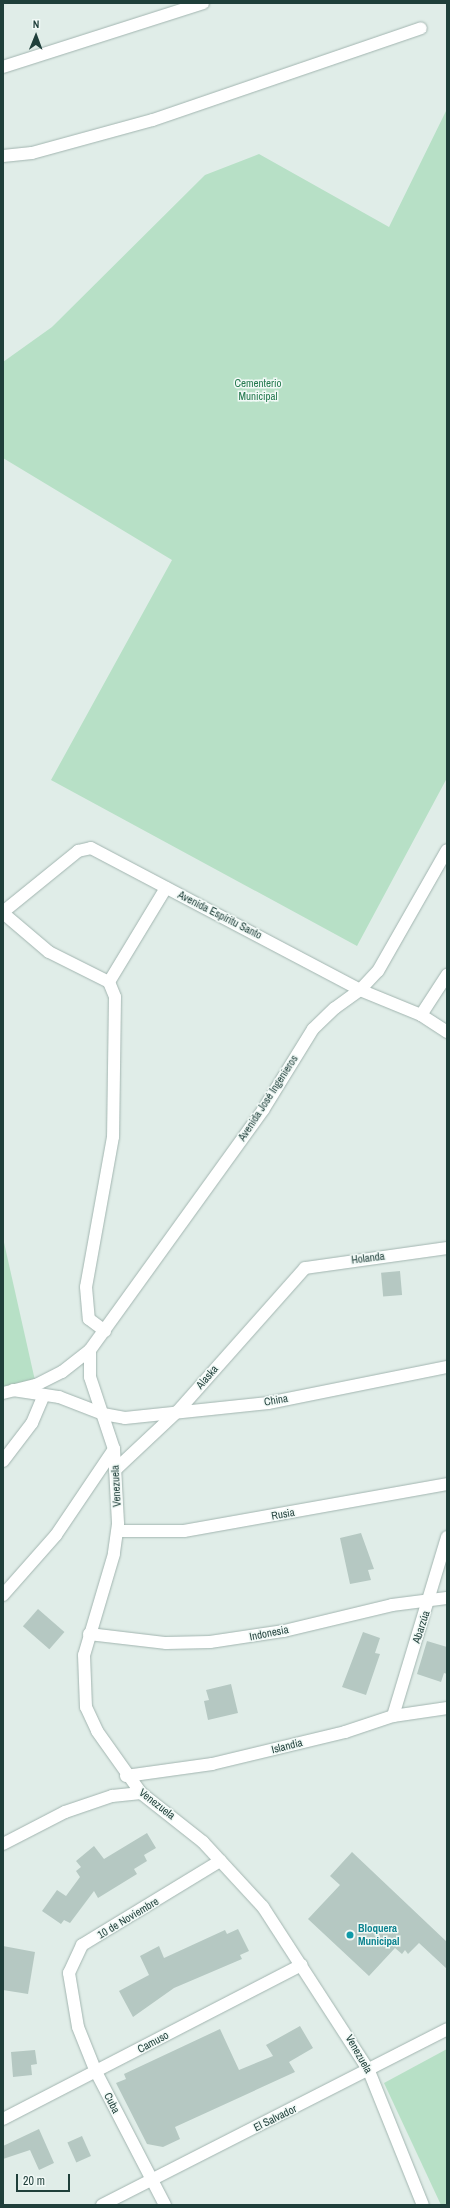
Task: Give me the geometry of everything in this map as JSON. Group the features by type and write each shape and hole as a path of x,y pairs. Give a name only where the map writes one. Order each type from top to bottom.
{"street":[{"path":"3,67 203,3"},
{"path":"3,156 32,153 153,120 421,28"},
{"name":"Avenida Espíritu Santo","path":"3,913 78,851 91,848 360,990 421,1015 447,1032"},
{"name":"Avenida José Ingenieros","path":"8,1392 36,1385 62,1372 90,1350 263,1110 313,1029 360,990 378,971 447,850"},
{"path":"110,982 166,888"},
{"path":"3,913 49,952 110,982 115,997 112,1137 86,1287 85,1308 88,1319 105,1331"},
{"path":"421,1015 447,975"},
{"name":"Holanda","path":"294,1277 305,1268 326,1263 447,1248"},
{"name":"Alaska","path":"115,1470 178,1411 294,1277"},
{"name":"Venezuela","path":"90,1350 90,1376 114,1450 118,1531 89,1634 82,1680 86,1706 97,1731 126,1776 140,1793 182,1823 248,1888 302,1964 369,2071 422,2205"},
{"name":"China","path":"8,1392 44,1395 83,1404 103,1414 125,1418 178,1411 268,1403 447,1367"},
{"path":"3,1461 32,1423 44,1395"},
{"path":"3,1595 56,1535 114,1450"},
{"name":"Rusia","path":"118,1531 184,1531 447,1484"},
{"name":"Abarzúa","path":"393,1716 430,1600 447,1537"},
{"name":"Indonesia","path":"89,1634 166,1643 210,1642 284,1631 430,1600 447,1598"},
{"name":"Islandia","path":"126,1776 212,1764 345,1732 393,1716 447,1708"},
{"path":"3,1844 65,1812 112,1796 140,1793"},
{"name":"10 de Noviembre","path":"70,1997 69,1973 82,1946 220,1861"},
{"name":"Camuso","path":"3,2119 302,1964"},
{"name":"Cuba","path":"70,1997 96,2072 165,2205"},
{"name":"El Salvador","path":"102,2205 369,2071 447,2029"}],"green space":[{"name":"Cementerio Municipal","path":"447,109 447,778 357,946 51,780 172,560 3,458 3,362 52,327 205,175 259,154 389,227"},
{"path":"3,1238 36,1385 3,1393"},
{"path":"447,2049 447,2205 441,2205 384,2083"}],"building":[{"path":"400,1271 402,1295 383,1297 381,1273"},
{"path":"361,1533 374,1569 368,1570 371,1580 350,1584 340,1538"},
{"path":"38,1609 64,1632 49,1649 23,1626"},
{"path":"363,1632 380,1638 375,1653 380,1654 366,1695 342,1687"},
{"path":"427,1641 447,1647 447,1674 444,1673 441,1682 417,1674"},
{"path":"231,1684 238,1713 208,1720 204,1701 209,1700 206,1690"},
{"path":"147,1833 156,1848 144,1855 147,1861 134,1869 137,1874 98,1898 94,1891 70,1923 64,1920 61,1924 42,1911 57,1890 66,1896 80,1877 76,1871 81,1867 76,1861 94,1846 104,1859"},
{"path":"352,1852 447,1942 447,1969 419,1943 408,1954 405,1950 402,1954 395,1948 369,1976 308,1919 340,1885 330,1876"},
{"path":"238,1929 249,1951 240,1955 242,1959 174,1988 133,2017 119,1991 149,1975 140,1956 159,1946 164,1958 225,1930 227,1934"},
{"path":"3,1946 35,1952 28,1994 3,1990"},
{"path":"300,2026 313,2048 289,2062 295,2072 175,2127 180,2139 163,2147 147,2144 116,2083 126,2079 124,2074 220,2029 239,2070 273,2056 266,2045"},
{"path":"35,2050 37,2064 31,2065 32,2075 13,2077 11,2052"},
{"path":"39,2129 54,2163 39,2170 30,2150 3,2159 3,2146"},
{"path":"82,2136 91,2156 76,2163 67,2143"}],"place":[{"name":"Bloquera Municipal","path":"350,1935"}]}
